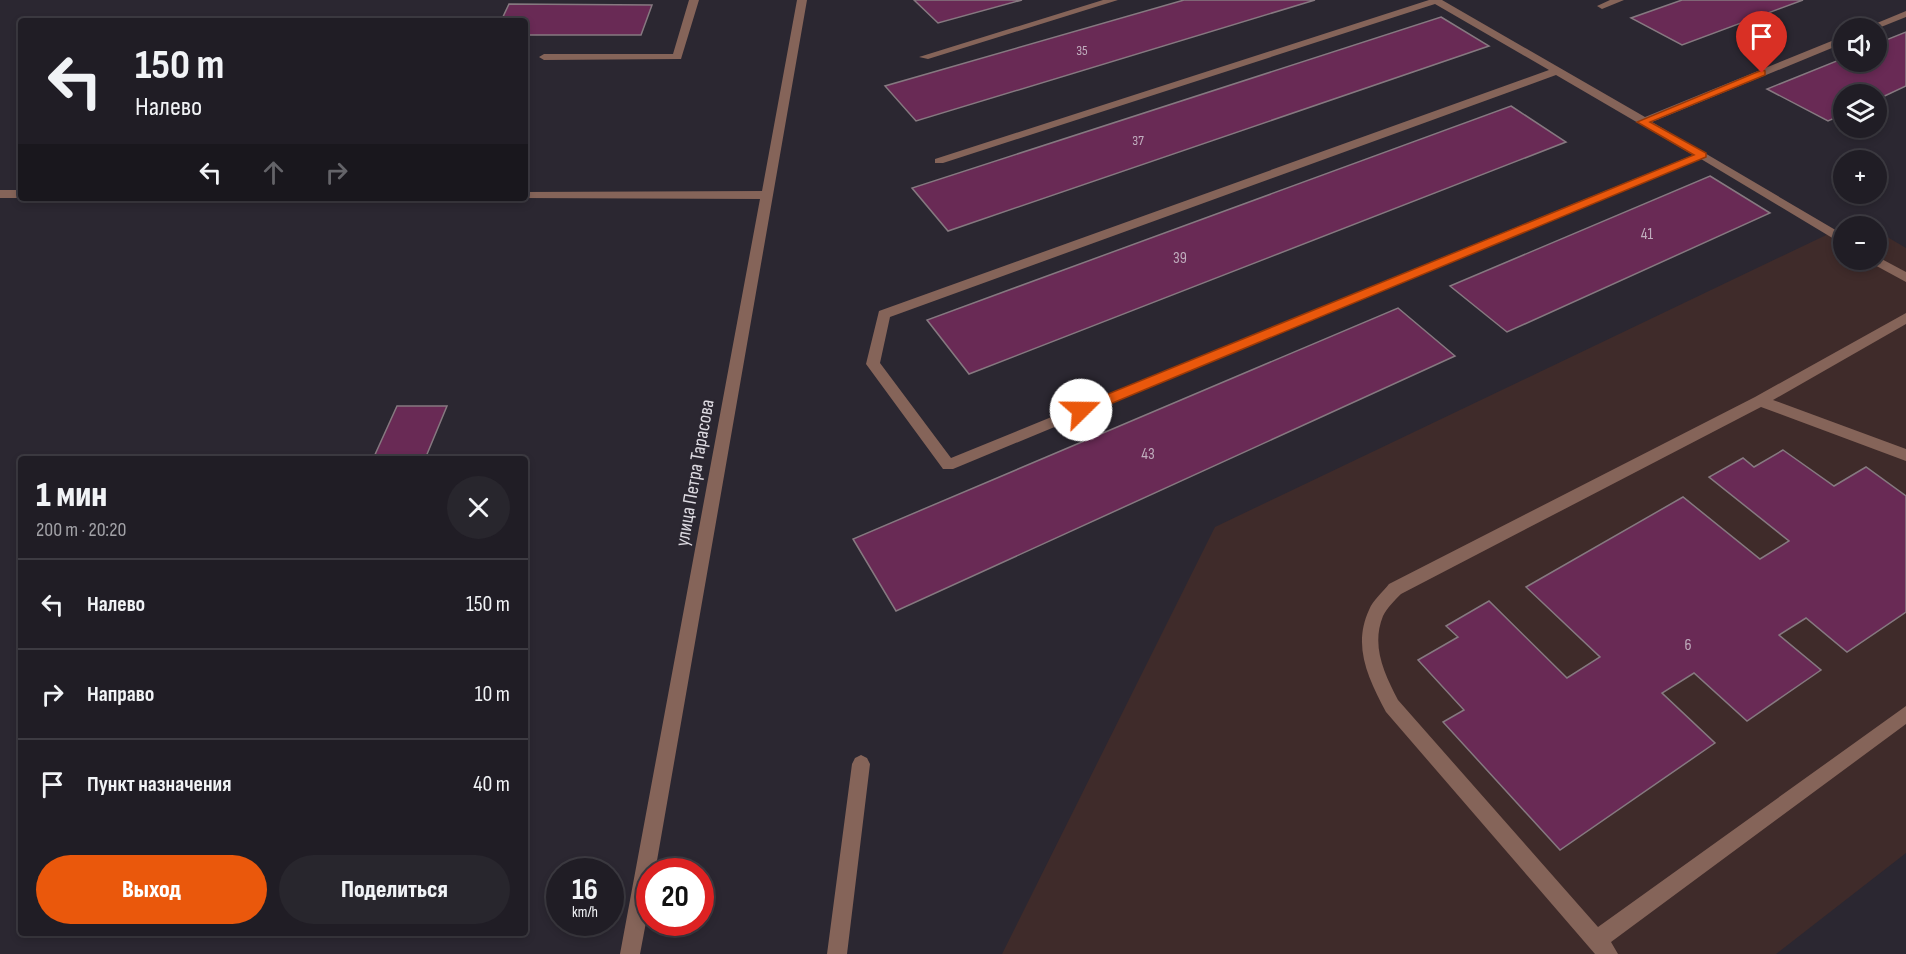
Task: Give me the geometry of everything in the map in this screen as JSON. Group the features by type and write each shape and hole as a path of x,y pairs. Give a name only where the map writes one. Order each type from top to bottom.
{"street":[{"path":"544,57 677,57 694,0"},
{"name":"улица Петра Тарасова","path":"630,954 802,0"},
{"path":"924,57 1113,0"},
{"path":"939,161 1435,0 1702,155 1833,234"},
{"path":"1602,6 1619,0"},
{"path":"1887,21 1906,14"},
{"path":"1642,122 1833,44"},
{"path":"1557,71 884,314 873,364 948,465 1702,155"},
{"path":"0,194 18,194"},
{"path":"528,196 767,195"},
{"path":"1887,267 1906,278"},
{"path":"1906,318 1760,401 1395,589 1376,612 1370,643 1374,671 1392,706 1602,947 1906,714"},
{"path":"1760,401 1906,455"},
{"path":"837,954 861,764"}],"shaded area":[{"path":"1833,232 1833,270 1887,270 1887,237 1906,248 1906,853 1776,954 1002,954 1215,527"}],"building":[{"path":"914,0 1022,0 938,23"},
{"path":"1184,0 1315,0 916,121 885,86"},
{"path":"1682,0 1803,0 1682,45 1631,18"},
{"path":"509,4 652,5 641,35 528,35 528,18 502,18"},
{"path":"1441,17 1489,46 948,231 912,188"},
{"path":"1906,32 1906,86 1887,95 1887,84 1833,84 1833,119 1828,121 1767,89 1833,62 1833,72 1887,72 1887,40"},
{"path":"1511,106 1566,142 969,374 927,320"},
{"path":"1710,176 1770,213 1507,332 1450,286"},
{"path":"1398,308 1455,356 896,611 853,539"},
{"path":"397,406 447,406 426,456 374,456"},
{"path":"1783,450 1834,486 1866,467 1906,496 1906,612 1847,652 1806,618 1779,635 1821,670 1747,721 1694,673 1662,693 1715,743 1560,850 1443,722 1464,710 1418,660 1458,637 1446,626 1489,601 1567,678 1600,657 1526,587 1683,497 1760,559 1789,541 1709,477 1743,458 1754,467"}],"route":[{"path":"1081,410 1702,155 1642,122 1762,73"}]}
